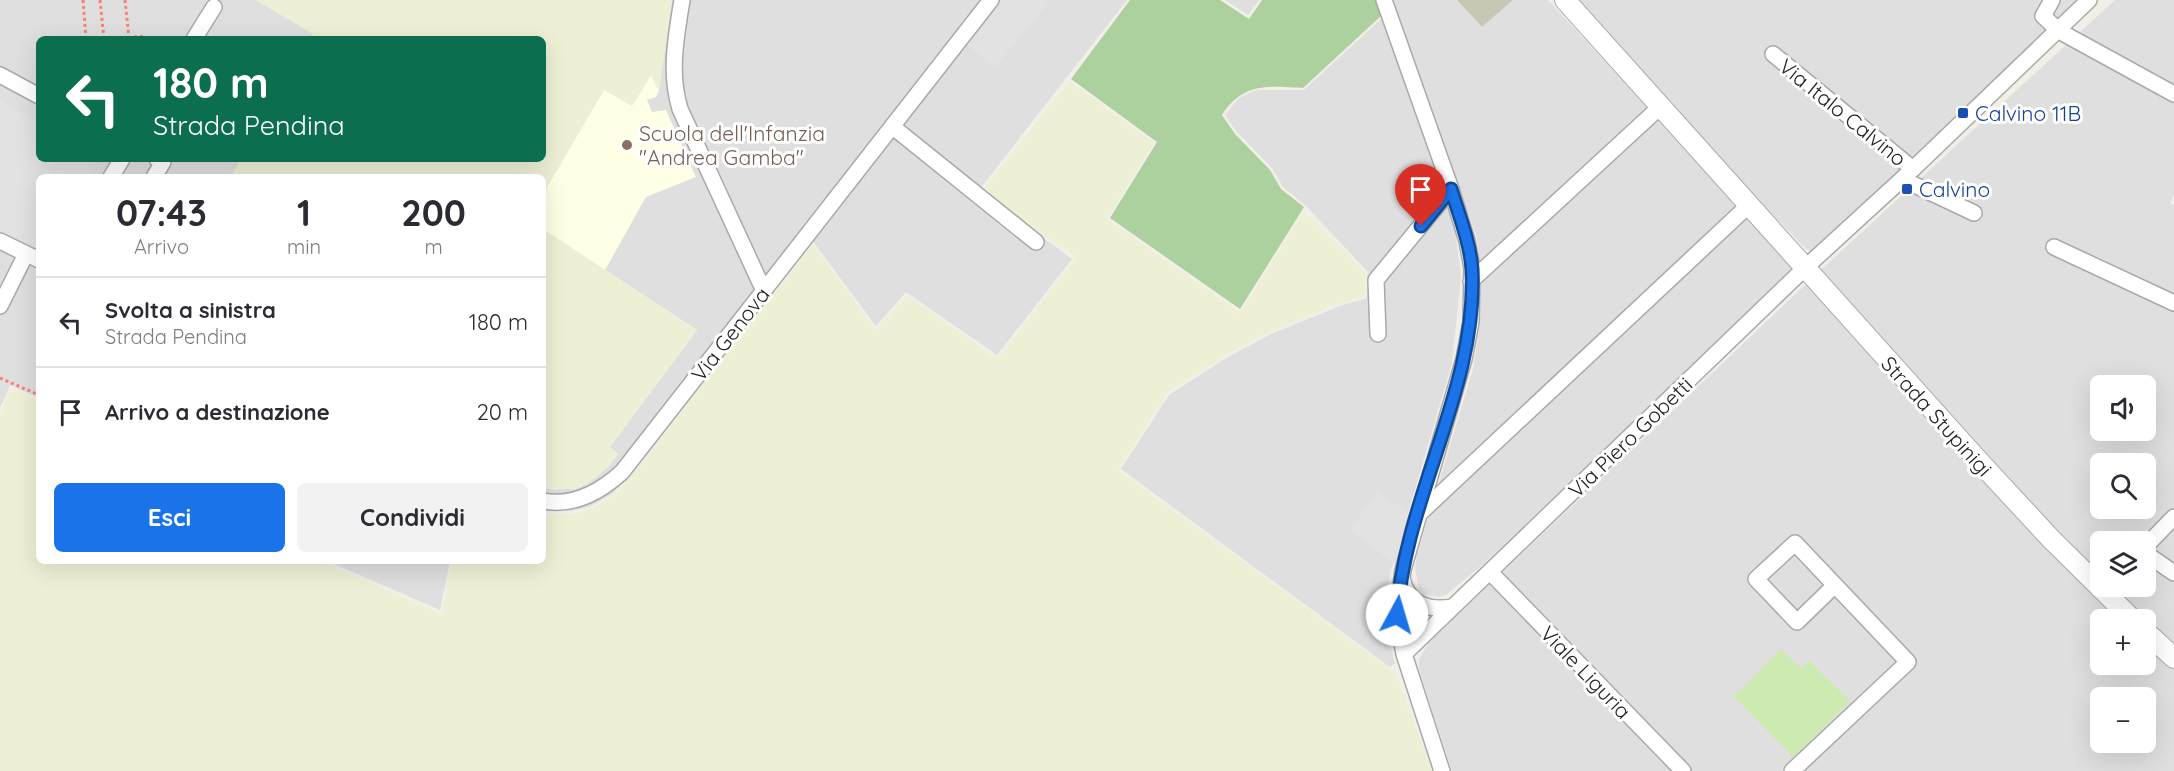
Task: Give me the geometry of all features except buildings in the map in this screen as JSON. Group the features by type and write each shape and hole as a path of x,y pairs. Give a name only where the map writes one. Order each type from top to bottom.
{"street":[{"path":"682,0 674,57 675,91 680,109 764,291"},
{"name":"Via Genova","path":"546,501 569,502 585,497 607,486 622,472 991,0"},
{"path":"1384,0 1451,189 1467,241 1472,281 1471,322 1464,359 1402,574 1397,615 1404,654 1442,771"},
{"name":"Strada Stupinigi","path":"1565,0 1969,451 2090,575"},
{"path":"2052,0 2043,16 2059,31 2174,94"},
{"name":"Via Italo Calvino","path":"1806,267 1908,174 2089,0"},
{"path":"196,36 214,7"},
{"name":"Via Italo Calvino","path":"1773,54 1908,174"},
{"path":"0,75 36,94"},
{"path":"1472,281 1661,106"},
{"path":"893,127 1036,243"},
{"path":"1908,174 1974,213"},
{"path":"1378,334 1376,280 1451,189"},
{"path":"1419,515 1750,204"},
{"path":"0,241 33,257 0,306"},
{"path":"2054,247 2174,303"},
{"name":"Via Piero Gobetti","path":"1404,654 1806,267"},
{"path":"2156,536 2174,517"},
{"path":"1792,771 1908,662 1835,585 1795,543 1756,579 1797,622 1835,585"},
{"path":"2156,561 2174,573"},
{"name":"Viale Liguria","path":"1490,572 1683,771"},
{"path":"1402,574 1406,590 1419,604 1439,609 1452,607"},
{"name":"Strada Stupinigi","path":"2111,597 2123,609"},
{"path":"2156,641 2174,658"}],"path":[{"path":"82,0 86,36"},
{"path":"100,0 104,36"},
{"path":"125,0 129,36"},
{"path":"0,378 36,394"}],"shaded area":[{"path":"0,0 256,0 314,34 313,36 36,36 36,162 239,162 233,174 36,174 36,397 10,385 0,408"},
{"path":"256,0 672,0 659,91 651,76 632,106 604,90 546,189 546,174 233,174 239,162 546,162 546,36 312,36 313,34"},
{"path":"672,0 1127,0 979,190 1072,259 997,355 906,292 876,326 812,240 628,477 612,494 589,507 570,511 546,511 546,488 556,490 587,484 608,467 618,454 610,447 697,330 546,231 546,191 662,64"},
{"path":"991,0 1051,0 995,67 960,40"},
{"path":"1225,0 1259,0 1248,15"},
{"path":"1393,0 1457,0 1482,27 1513,0 1548,0 1796,268 1482,565 1446,595 1438,597 1425,594 1419,589 1415,569 1417,555 1473,369 1480,323 1480,267 1477,238"},
{"path":"1457,0 1513,0 1482,27"},
{"path":"1574,0 2087,0 1816,256 1802,245 1756,197"},
{"path":"2115,0 2174,0 2174,195 2170,203 2174,206 2174,771 1452,771 1419,669 1419,659 1430,641 1825,266"},
{"path":"1383,17 1455,230 1461,276 1452,363 1389,578 1384,606 1386,632 1395,663 1390,667 1121,469 1169,395 1228,357 1271,334 1340,306 1367,298 1368,272 1305,205 1283,187 1272,168 1237,132 1225,115 1239,98 1256,90 1304,90"},
{"name":"Scuola dell'Infanzia \"Andrea Gamba\"","path":"651,75 659,91 656,97 647,100 652,112 666,110 696,177 646,197 605,270 546,231 546,189 604,90"},
{"path":"1069,81 1154,143 1107,219 1240,313 1304,211 1366,273 1365,297 1339,304 1270,332 1226,355 1167,393 1118,470 1396,673 1432,771 0,771 0,414 11,388 36,400 36,564 327,564 442,614 451,564 546,564 546,514 570,514 590,509 614,496 813,244 876,330 907,295 997,359 1076,258 983,190"},
{"path":"0,100 36,120 36,162 97,162 90,174 36,174 36,248 0,230"},
{"path":"546,231 697,330 610,447 618,454 599,475 575,489 546,488"},
{"path":"1377,491 1417,519 1403,570 1350,530"},
{"path":"334,564 449,564 440,610"}],"green space":[{"path":"1130,0 1220,0 1249,19 1262,0 1379,0 1382,15 1303,88 1268,87 1248,91 1230,104 1222,115 1235,134 1270,170 1281,189 1304,207 1240,309 1110,218 1157,142 1071,79"},
{"path":"1781,649 1801,668 1809,661 1850,701 1793,757 1734,697"}],"place":[{"name":"Calvino 11B","path":"1963,113"},
{"name":"Scuola dell'Infanzia \"Andrea Gamba\"","path":"627,145"},
{"name":"Calvino","path":"1907,189"}],"route":[{"path":"1397,615 1403,570 1464,359 1471,322 1472,268 1467,241 1451,189 1421,226"}]}
